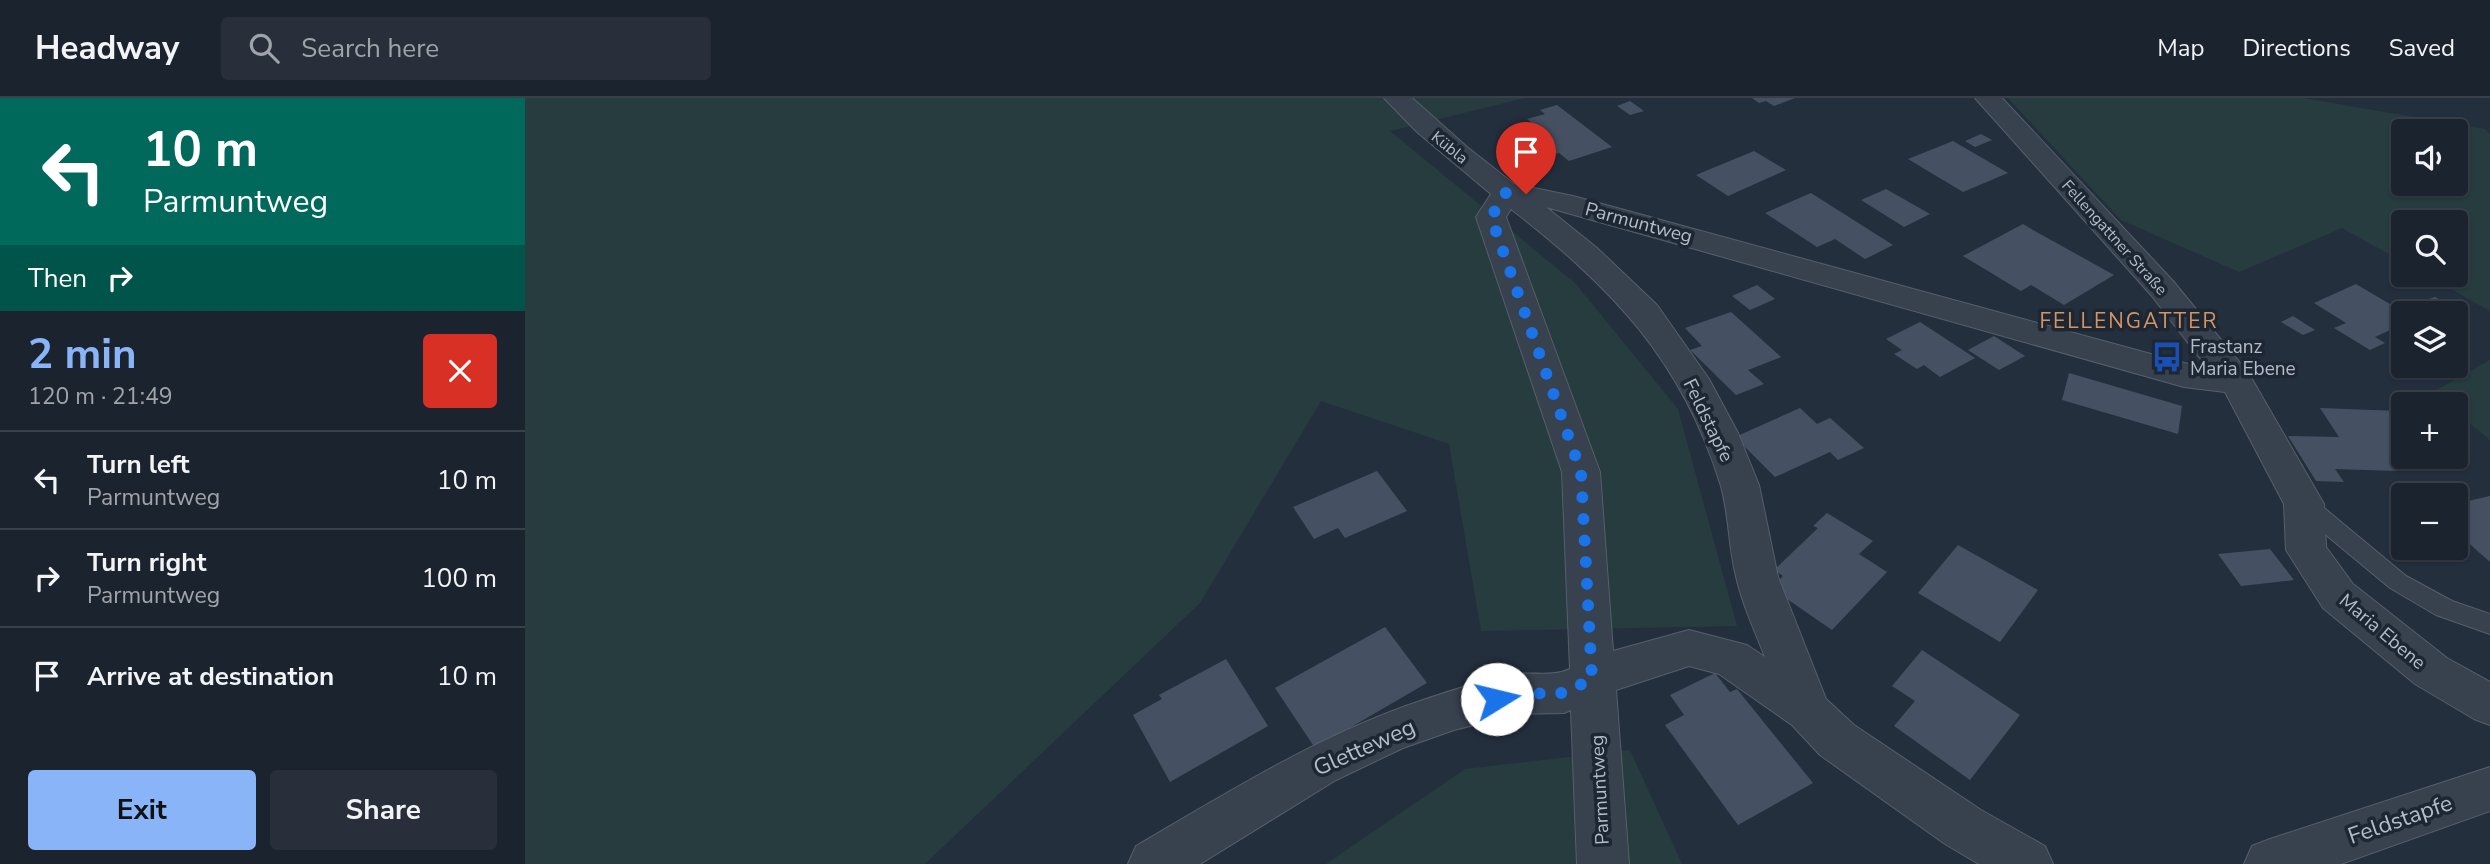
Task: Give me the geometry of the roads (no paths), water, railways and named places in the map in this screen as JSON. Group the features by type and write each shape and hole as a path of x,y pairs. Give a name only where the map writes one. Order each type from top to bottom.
{"street":[{"name":"Kübla","path":"1397,98 1442,142 1507,191"},
{"name":"Fellengattner Straße","path":"1988,98 2162,288 2237,382"},
{"name":"Parmuntweg","path":"1603,864 1581,472 1491,217 1507,191 1563,201 2184,375 2237,382"},
{"name":"Feldstapfe","path":"1507,191 1594,259 1646,313 1685,370 1721,437 1746,507 1757,575 1808,711"},
{"name":"Maria Ebene","path":"2237,382 2304,505 2306,550 2338,596 2431,671 2490,705"},
{"name":"Feldstapfe","path":"1592,679 1618,668 1689,648 1731,658 1808,711 1837,740 1963,827 2027,864"},
{"name":"Gletteweg","path":"1154,864 1319,765 1388,733 1454,710 1518,694 1564,693 1592,679"},
{"name":"Feldstapfe","path":"2270,864 2490,789"}],"lane":[{"path":"2304,505 2398,582 2444,608 2490,624"}],"place":[{"name":"Frastanz Maria Ebene","path":"2167,357"}],"district":[{"name":"FELLENGATTER","path":"2129,321"}]}
